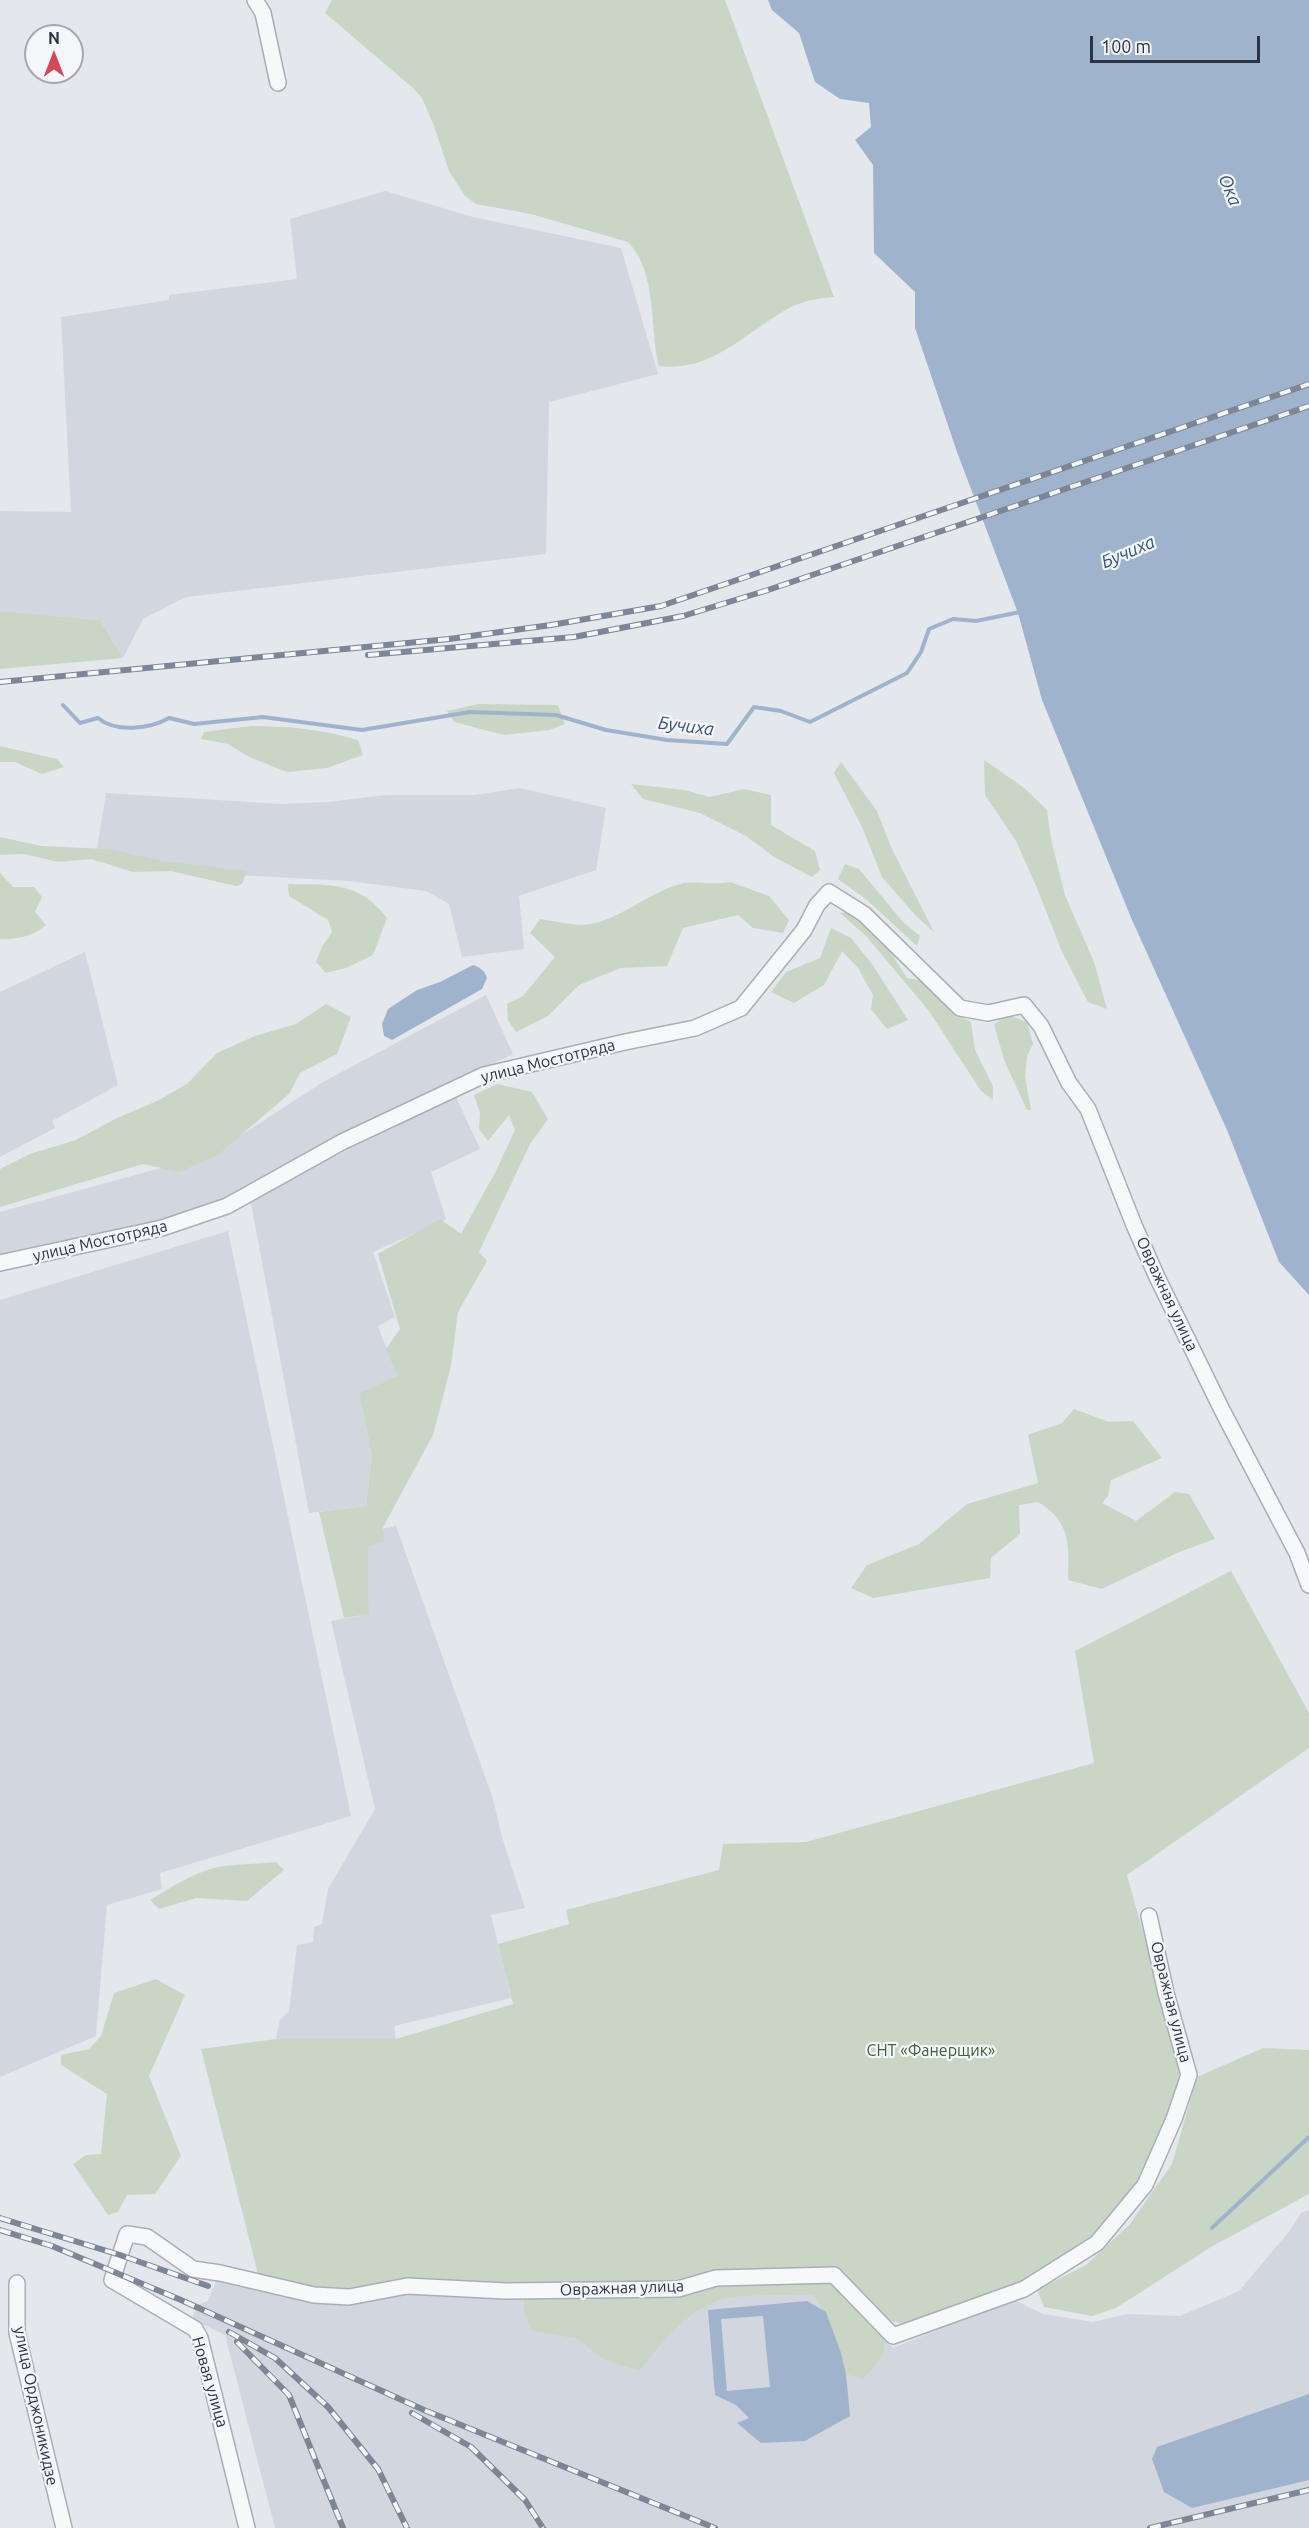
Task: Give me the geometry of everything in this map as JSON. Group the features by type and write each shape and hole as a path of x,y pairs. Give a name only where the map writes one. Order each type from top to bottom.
{"street":[{"path":"255,0 262,13 278,83"},
{"name":"улица Мостотряда","path":"0,1263 162,1228 227,1206 342,1142 484,1075 695,1028 741,1008 804,930 818,905 829,892 864,914 960,1008 988,1013 1024,1005"},
{"name":"Овражная улица","path":"1024,1005 1041,1026 1069,1083 1088,1109 1157,1277 1222,1410 1297,1553 1309,1585"},
{"name":"Овражная улица","path":"112,2280 127,2234 147,2237 193,2269 314,2295 349,2297 407,2286 506,2292 678,2289 716,2278 834,2275 893,2336 1024,2289 1097,2243 1144,2185 1174,2119 1189,2075 1166,1993 1149,1916"},
{"name":"Новая улица","path":"112,2280 195,2329 200,2338 248,2528"},
{"name":"улица Орджоникидзе","path":"17,2283 17,2333 64,2528"}],"shaded area":[{"path":"385,191 473,217 621,248 658,374 549,402 546,554 186,597 143,619 123,658 100,620 0,611 0,511 71,512 61,317 169,300 169,295 297,279 290,219"},
{"path":"520,788 606,808 596,870 519,896 524,949 462,957 449,904 426,891 350,881 218,874 95,861 106,793 281,804 328,802 386,795 475,795"},
{"path":"85,952 118,1085 52,1121 55,1128 0,1157 0,992"},
{"path":"486,995 513,1054 393,1114 228,1202 165,1222 0,1257 0,1212 212,1154 323,1082"},
{"path":"456,1097 480,1149 431,1172 446,1219 373,1252 395,1317 378,1326 397,1376 359,1393 372,1456 366,1506 309,1513 250,1198"},
{"path":"228,1231 351,1816 160,1873 162,1889 107,1905 96,2036 0,2077 0,1300"},
{"path":"396,1526 493,1799 502,1837 525,1908 491,1915 511,1998 394,2026 396,2039 276,2039 280,2020 289,2011 297,1945 313,1942 314,1927 322,1924 328,1889 375,1809 331,1621 369,1614 368,1546 382,1529"},
{"path":"1309,2210 1309,2528 275,2528 225,2335 192,2319 197,2305 208,2301 218,2276 309,2299 414,2290 505,2299 676,2295 832,2284 893,2348 1012,2299 1043,2314 1093,2322 1127,2314 1180,2316 1239,2291 1291,2229 1301,2213"}],"green space":[{"path":"332,0 725,0 834,297 811,300 789,308 712,357 696,363 659,366 651,301 644,269 638,255 628,242 531,214 476,204 465,196 449,171 422,98 325,13"},
{"path":"0,611 100,620 123,658 0,669"},
{"path":"478,704 558,705 565,724 549,730 504,735 454,722 447,711"},
{"path":"250,726 304,729 344,736 358,740 363,755 327,768 287,772 247,756 228,744 201,739 204,732"},
{"path":"0,746 57,759 64,767 42,774 15,762 0,762"},
{"path":"984,760 1023,787 1047,810 1051,839 1065,895 1094,962 1107,1009 1088,1002 1062,952 1016,841 985,795"},
{"path":"841,762 877,811 892,849 934,932 916,916 882,877 863,829 834,773"},
{"path":"631,784 684,790 710,797 744,789 771,795 771,825 815,851 820,870 812,877 774,857 746,836 700,813 643,799"},
{"path":"0,837 42,846 108,849 164,861 247,871 242,884 236,886 171,871 133,872 91,859 58,862 24,854 0,855"},
{"path":"845,864 859,869 903,922 920,936 917,946 867,900 838,879"},
{"path":"0,873 13,887 34,887 42,897 35,912 46,925 25,936 0,939"},
{"path":"730,882 769,896 789,920 783,933 753,928 738,915 683,928 667,966 621,968 579,985 548,1016 516,1032 508,1020 507,1004 523,996 555,957 530,933 540,919 581,925 594,923 619,914 671,887 684,883"},
{"path":"288,884 330,885 354,891 366,897 387,918 373,955 346,968 326,973 316,962 332,932 328,920 289,896"},
{"path":"853,912 881,937 907,978 923,981 962,1017 971,1022 975,1050 993,1086 993,1100 981,1091 929,1011 866,936 840,913"},
{"path":"831,928 851,938 872,964 908,1020 887,1029 871,1009 873,995 858,968 842,951 824,985 794,1003 771,992 786,972 820,958"},
{"path":"326,1004 351,1017 337,1054 300,1073 290,1093 218,1155 179,1172 143,1164 0,1207 0,1169 30,1154 76,1140 117,1118 157,1101 187,1084 217,1053 255,1036 296,1024"},
{"path":"1008,1015 1027,1022 1033,1044 1027,1056 1025,1077 1031,1110 1027,1110 1004,1060 994,1024"},
{"path":"497,1084 532,1092 548,1119 530,1144 479,1252 487,1261 458,1312 451,1366 433,1435 382,1529 384,1541 368,1546 369,1614 344,1618 319,1512 366,1506 372,1456 359,1393 397,1376 386,1349 400,1329 378,1254 440,1219 461,1234 496,1171 515,1130 509,1115 488,1141 479,1129 480,1113 474,1095"},
{"path":"1074,1409 1109,1422 1133,1421 1162,1458 1111,1480 1108,1496 1102,1503 1136,1521 1175,1492 1189,1494 1215,1539 1179,1552 1102,1589 1068,1580 1066,1535 1057,1518 1038,1502 1019,1505 1020,1534 991,1558 990,1578 873,1598 851,1588 867,1565 919,1544 967,1504 1038,1483 1028,1435 1062,1423"},
{"name":"СНТ «Фанерщик»","path":"1231,1571 1309,1713 1309,1748 1127,1875 1181,2068 1168,2118 1140,2181 1089,2239 1019,2285 908,2325 887,2320 842,2270 718,2270 673,2281 505,2285 443,2280 336,2289 259,2278 201,2049 276,2039 396,2039 513,2004 498,1944 569,1924 566,1910 719,1870 723,1844 806,1842 1094,1763 1075,1651"},
{"path":"276,1862 284,1870 247,1901 196,1898 159,1909 150,1900 204,1871 230,1865"},
{"path":"156,1979 185,1995 149,2076 181,2156 155,2194 127,2195 118,2212 108,2215 73,2164 86,2155 101,2154 107,2094 61,2065 61,2055 89,2049 101,2036 114,1993"},
{"path":"1263,2048 1309,2050 1309,2194 1211,2247 1116,2308 1092,2316 1044,2307 1037,2290 1086,2265 1130,2224 1172,2164 1197,2077"},
{"path":"723,2283 832,2284 884,2339 884,2354 863,2379 846,2374 833,2332 813,2295 752,2295 719,2300 707,2305 695,2312 665,2340 639,2371 603,2359 578,2339 531,2330 524,2311 524,2299 676,2295"}],"water":[{"name":"Ока","path":"768,0 1309,0 1309,1295 1279,1262 1227,1130 1132,920 1042,700 1018,613 957,452 915,328 915,292 874,253 873,165 855,140 871,127 869,103 840,99 815,82 799,33 772,10"},
{"path":"473,965 482,970 487,978 482,989 392,1040 384,1036 382,1024 388,1009 417,990 440,982"},
{"path":"807,2301 826,2312 846,2374 850,2416 805,2441 761,2443 737,2423 749,2418 736,2405 715,2395 708,2310","holes":["763,2316 770,2387 727,2391 721,2319"]},
{"path":"1309,2394 1309,2480 1192,2508 1164,2492 1152,2459 1157,2447"}],"waterway":[{"name":"Бучиха","path":"63,705 80,723 98,718 114,726 133,728 152,725 169,718 194,724 263,717 362,730 470,712 556,715 606,730 667,740 727,744 754,707 781,711 810,722 907,673 921,652 929,629 953,619 976,621 1020,612"},
{"path":"1212,2228 1309,2137"}],"railway":[{"path":"0,682 449,639 551,625 661,606 1309,384"},
{"path":"368,655 574,637 683,616 768,590 1309,406"},
{"path":"0,2218 120,2255 208,2286"},
{"path":"0,2230 52,2246 181,2300 424,2410 715,2528"},
{"path":"229,2332 275,2358 328,2407 378,2469 407,2528"},
{"path":"237,2342 289,2395 343,2528"},
{"path":"412,2413 471,2447 525,2500 543,2528"},
{"path":"1150,2528 1309,2490"}]}
